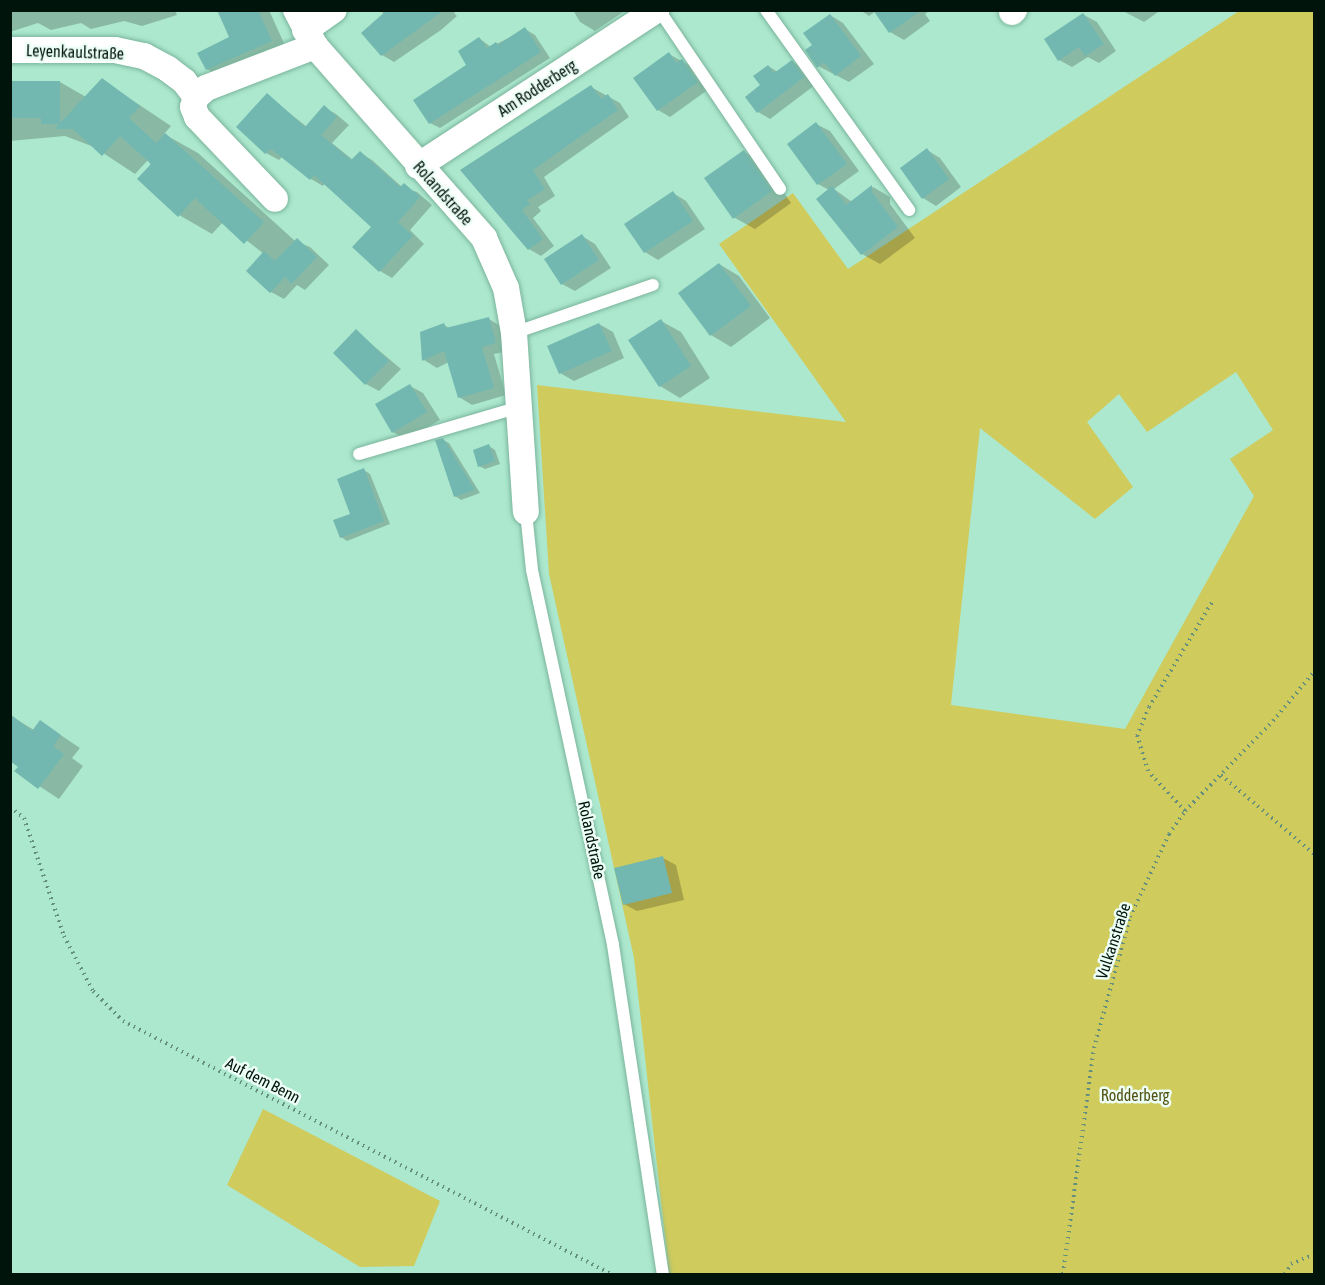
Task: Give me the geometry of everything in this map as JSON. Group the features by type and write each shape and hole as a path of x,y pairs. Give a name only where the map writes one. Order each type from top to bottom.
{"street":[{"path":"196,97 206,88 334,10"},
{"name":"Am Rodderberg","path":"418,166 658,10"},
{"name":"Rolandstraße","path":"305,29 418,166 484,238 506,288 514,333 516,408 526,512"},
{"name":"Leyenkaulstraße","path":"10,50 115,50 144,56 184,81 196,97 193,107 197,117 275,199"}],"lane":[{"path":"658,10 780,189"},
{"path":"766,10 909,210"},
{"path":"514,333 653,285"},
{"path":"359,454 516,408"},
{"name":"Rolandstraße","path":"526,512 532,570 613,945 663,1275"}],"path":[{"path":"1185,811 1148,771 1137,736 1149,707 1212,602"},
{"name":"Vulkanstraße","path":"1063,1275 1094,1048 1131,917 1169,834 1185,811 1221,775 1314,672"},
{"path":"1221,775 1314,854"},
{"name":"Auf dem Benn","path":"10,807 24,818 64,936 93,991 123,1021 611,1275"},
{"path":"1285,1275 1291,1264 1314,1254"}],"green space":[{"name":"Rodderberg","path":"1239,11 1314,11 1314,1274 669,1274 634,958 549,574 537,385 846,422 719,244 793,193 848,269","holes":["1236,372 1273,430 1230,459 1254,496 1125,729 951,705 980,428 1095,519 1133,487 1087,422 1119,394 1147,432"]},
{"path":"263,1109 440,1201 414,1266 360,1267 227,1185"}],"building":[{"path":"217,10 258,10 272,41 206,70 197,53 229,37"},
{"path":"387,10 444,10 381,56 361,33"},
{"path":"873,10 922,10 889,33"},
{"path":"1083,13 1104,44 1085,56 1079,47 1058,61 1044,39"},
{"path":"830,14 861,56 835,76 824,62 817,68 805,50 812,45 803,33"},
{"path":"525,27 541,52 429,124 413,100 466,65 458,51 479,37 487,48 496,42 498,45"},
{"path":"669,52 676,63 682,59 698,82 657,111 633,78"},
{"path":"792,60 804,77 757,113 745,97 760,85 753,76 768,65 774,73"},
{"path":"102,78 140,106 129,118 156,143 165,133 264,222 244,244 195,198 178,217 137,179 151,164 120,136 102,156 73,129 54,129 59,124 41,124 41,118 10,118 10,81 60,81 60,123"},
{"path":"591,85 601,99 608,94 618,110 533,170 545,189 527,200 530,204 522,210 543,239 528,250 460,170"},
{"path":"267,93 305,127 324,105 337,117 321,135 351,160 360,151 400,187 404,183 420,197 398,222 413,236 379,272 352,247 371,227 314,175 310,180 271,149 265,154 236,127"},
{"path":"816,122 847,164 817,185 787,144"},
{"path":"927,148 949,179 922,199 900,168"},
{"path":"744,150 772,191 733,219 704,178"},
{"path":"872,185 872,192 898,227 861,255 816,199 832,186 846,205"},
{"path":"673,191 693,221 644,253 624,224"},
{"path":"582,234 599,260 561,285 544,259"},
{"path":"297,238 317,257 291,284 285,277 270,293 246,271 264,251 275,261"},
{"path":"719,263 751,306 710,336 678,293"},
{"path":"489,317 496,343 482,347 494,388 458,398 444,351 422,361 420,332 444,323 446,328"},
{"path":"661,319 691,366 659,387 628,340"},
{"path":"599,323 612,351 559,374 547,346"},
{"path":"356,329 389,361 365,385 333,353"},
{"path":"410,384 427,412 392,433 375,404"},
{"path":"443,438 475,490 454,497 435,440"},
{"path":"489,444 495,461 478,467 473,450"},
{"path":"364,468 384,521 340,538 333,520 350,514 337,479"},
{"path":"10,714 32,731 40,720 61,735 53,746 64,754 38,789 14,771 18,767 10,761"},
{"path":"663,856 672,893 623,905 614,868"}]}
